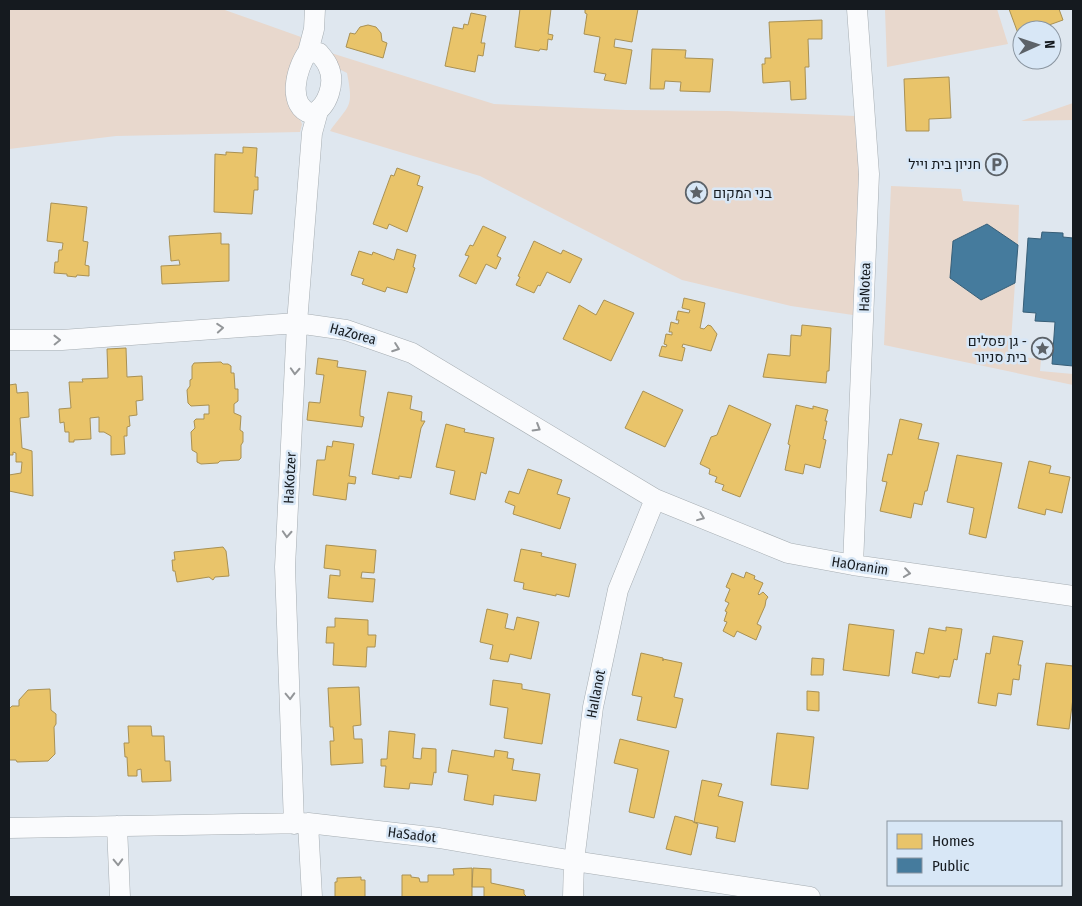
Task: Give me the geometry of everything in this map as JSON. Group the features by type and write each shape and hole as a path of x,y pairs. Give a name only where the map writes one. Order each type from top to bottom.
{"street":[{"path":"312,112 327,98 330,78 329,67 314,53 316,9"},
{"name":"HaNotea","path":"853,565 869,174 857,9"},
{"name":"HaKotzer","path":"312,897 301,824 285,567 297,322 312,133 312,112 298,99 296,90 298,69 314,53"},
{"name":"HaZorea","path":"9,340 62,340 297,322 346,330 412,353 656,499"},
{"name":"HaOranim","path":"656,499 788,553 853,565 1073,596"},
{"name":"HaIlanot","path":"573,897 574,861 593,707 618,590 656,499"},
{"name":"HaSadot","path":"9,828 301,824 440,838 574,861 810,897"},
{"path":"117,826 120,897"}],"shaded area":[{"path":"9,9 222,9 301,37 299,48 294,58 297,113 302,124 300,132 116,136 9,149"},
{"path":"885,9 997,9 1008,44 887,67"},
{"path":"331,53 494,104 626,110 727,111 855,116 860,172 853,315 791,306 682,280 480,176 330,131 346,110 350,100 347,73 337,68"},
{"path":"1073,103 1073,120 1021,121"},
{"path":"891,186 961,189 963,201 1019,205 1018,245 986,224 953,241 950,278 981,300 1015,283 1010,356 1041,359 1040,371 1073,374 1073,385 884,345"}],"building: Homes":[{"path":"520,9 551,9 548,34 553,35 552,40 548,39 547,50 540,49 539,51 515,47"},
{"path":"585,9 638,9 632,42 615,39 614,47 632,50 626,84 604,80 606,74 594,72 600,37 584,34 587,14"},
{"path":"1009,9 1059,9 1063,20 1062,20 1013,20"},
{"path":"471,13 486,16 481,43 485,43 483,56 478,55 475,72 445,66 453,27 463,29 464,24 468,25"},
{"path":"822,20 822,39 808,39 809,67 805,67 806,99 791,100 790,81 763,83 762,64 765,64 765,58 771,58 769,22"},
{"path":"368,25 376,27 381,33 382,41 387,43 383,58 346,47 350,33 355,34 360,27"},
{"path":"652,49 686,50 685,58 713,59 710,92 680,91 681,82 665,81 664,89 650,89"},
{"path":"949,77 951,118 929,119 929,131 906,131 904,79"},
{"path":"243,147 257,148 255,177 258,177 258,190 254,190 252,214 214,212 215,154 226,155 226,152 243,153"},
{"path":"397,168 420,176 417,185 423,187 407,232 389,224 387,229 373,224 391,175 394,176"},
{"path":"51,203 87,207 83,241 88,242 85,265 89,266 89,276 77,275 76,277 54,273 55,262 58,262 59,250 62,250 63,243 47,241"},
{"path":"483,226 506,237 497,256 501,258 496,269 486,264 476,284 459,276 469,256 465,255 470,245 473,246"},
{"path":"221,233 221,244 229,244 229,281 162,284 161,266 180,265 179,260 171,261 169,236"},
{"path":"534,241 561,254 563,250 582,259 570,283 547,272 534,293 516,285 520,277 518,276"},
{"path":"397,249 416,255 413,267 415,268 407,293 387,287 385,292 362,284 364,279 351,275 359,251 372,255 373,252 394,260"},
{"path":"684,298 705,303 700,328 704,329 708,325 711,326 717,334 711,351 683,344 682,347 685,348 682,361 659,356 662,346 666,347 667,345 664,344 666,334 672,335 672,332 669,332 671,322 678,324 679,320 676,320 678,311 689,313 690,310 682,308"},
{"path":"604,300 634,313 611,361 563,339 579,305 596,315"},
{"path":"802,325 831,328 829,371 827,371 826,383 763,377 768,354 790,356 791,335 801,336"},
{"path":"126,348 127,377 142,376 143,400 136,401 137,415 129,416 130,426 127,427 127,436 124,436 125,454 111,455 111,436 104,432 99,432 99,417 90,418 91,439 69,442 69,432 65,432 64,422 60,423 59,409 71,408 69,382 83,382 82,379 108,378 107,349"},
{"path":"318,358 338,361 337,367 366,371 360,410 360,416 364,417 362,427 307,420 309,402 320,403 324,375 316,374"},
{"path":"221,362 231,366 231,373 234,373 235,389 238,389 238,401 234,404 234,413 241,416 240,430 243,432 243,442 241,445 241,458 239,460 201,464 197,462 197,453 192,450 191,432 195,428 194,421 196,419 204,419 204,414 209,414 209,405 191,406 188,403 187,390 192,379 192,366 194,363"},
{"path":"16,384 17,393 28,392 29,417 20,418 22,448 32,451 33,496 9,491 9,475 21,473 22,462 16,462 16,453 13,452 13,455 9,455 9,385"},
{"path":"643,391 683,410 665,447 625,428"},
{"path":"388,392 412,396 410,409 422,412 421,421 425,421 421,428 411,478 399,476 399,479 372,474"},
{"path":"729,405 771,424 740,497 722,490 724,485 715,482 717,477 709,474 710,469 700,464 711,437 717,435"},
{"path":"796,405 813,409 813,406 828,410 823,439 826,440 820,468 805,464 803,474 785,470"},
{"path":"900,419 922,424 918,439 939,443 922,505 914,503 911,518 880,511 887,482 882,481 888,454 892,455"},
{"path":"446,424 465,429 464,432 494,438 486,474 481,472 475,500 450,494 455,471 436,467"},
{"path":"333,441 354,444 349,476 356,477 355,484 348,483 346,500 313,495 317,460 325,460 327,446 332,447"},
{"path":"957,455 1002,463 986,538 969,534 974,508 947,502"},
{"path":"1029,461 1051,466 1049,473 1070,477 1062,513 1046,509 1045,515 1018,508"},
{"path":"528,469 562,480 557,494 570,498 560,529 513,514 515,506 505,502 509,491 519,494"},
{"path":"326,545 376,550 374,573 362,572 361,578 375,579 373,602 328,598 330,575 340,576 340,570 324,568"},
{"path":"223,547 226,551 229,576 215,577 213,580 209,577 177,582 175,571 173,571 172,560 175,560 174,552"},
{"path":"521,549 542,553 541,556 576,564 569,597 523,589 524,583 514,581"},
{"path":"746,572 755,576 754,579 763,583 758,594 763,592 768,597 757,624 761,628 756,640 737,631 734,637 723,631 727,622 724,621 727,612 725,611 729,603 725,601 730,589 726,587 732,573 744,578"},
{"path":"487,609 508,614 505,628 514,630 517,617 539,622 531,659 510,654 508,662 490,659 493,645 480,642"},
{"path":"335,618 368,620 368,635 376,635 375,647 367,647 366,667 333,665 334,643 326,643 327,627 335,627"},
{"path":"849,624 894,630 889,676 843,670"},
{"path":"946,627 962,629 957,660 954,659 950,677 939,676 939,678 912,673 916,652 924,654 929,628 946,631"},
{"path":"993,636 1023,641 1018,665 1021,665 1019,680 1013,679 1011,695 998,693 996,706 978,703 986,653 990,654"},
{"path":"641,653 682,663 674,697 683,699 676,728 637,720 642,697 632,695"},
{"path":"812,658 824,659 823,675 811,675"},
{"path":"1046,663 1073,666 1073,698 1069,729 1037,725"},
{"path":"493,680 522,684 522,689 550,694 542,744 504,738 508,708 490,705"},
{"path":"359,687 361,725 353,726 354,739 362,739 363,763 331,765 330,741 334,741 333,727 330,727 328,688"},
{"path":"50,689 51,710 56,714 56,724 54,727 55,754 48,761 17,762 16,760 9,760 9,709 12,706 19,706 19,700 28,690"},
{"path":"807,691 819,692 819,711 807,710"},
{"path":"128,726 151,726 152,736 164,736 165,761 170,761 171,781 142,782 141,769 137,770 137,776 128,776 124,743 129,743"},
{"path":"389,731 415,734 413,758 421,759 422,748 436,749 436,773 434,772 432,785 410,783 409,789 384,787 386,766 381,766 381,759 387,759"},
{"path":"777,733 814,737 808,789 771,785"},
{"path":"620,739 669,751 654,818 629,812 638,769 614,763"},
{"path":"452,750 494,757 495,750 508,752 507,758 514,759 512,770 540,774 536,801 494,795 493,805 464,800 468,775 448,772"},
{"path":"702,780 722,784 718,796 743,802 735,842 716,838 718,827 694,822"},
{"path":"675,816 698,824 691,855 666,849"},
{"path":"472,868 472,897 402,897 402,875 411,875 411,877 419,878 420,882 428,882 428,875 454,875 453,869"},
{"path":"473,868 491,869 491,883 524,890 524,894 527,897 484,897 484,887 472,887"},
{"path":"361,877 361,880 365,880 365,897 335,897 335,882 337,882 337,878"}],"building: Public":[{"path":"987,224 1018,245 1015,283 981,300 950,278 953,241"},
{"path":"1042,232 1063,233 1063,237 1073,238 1073,366 1052,364 1055,322 1035,321 1036,313 1023,312 1028,238 1041,239"}],"place":[{"name":"חניון בית וייל","path":"997,164"},
{"name":"בני המקום","path":"697,193"},
{"name":"גן פסלים - בית סניור","path":"1043,349"}]}
